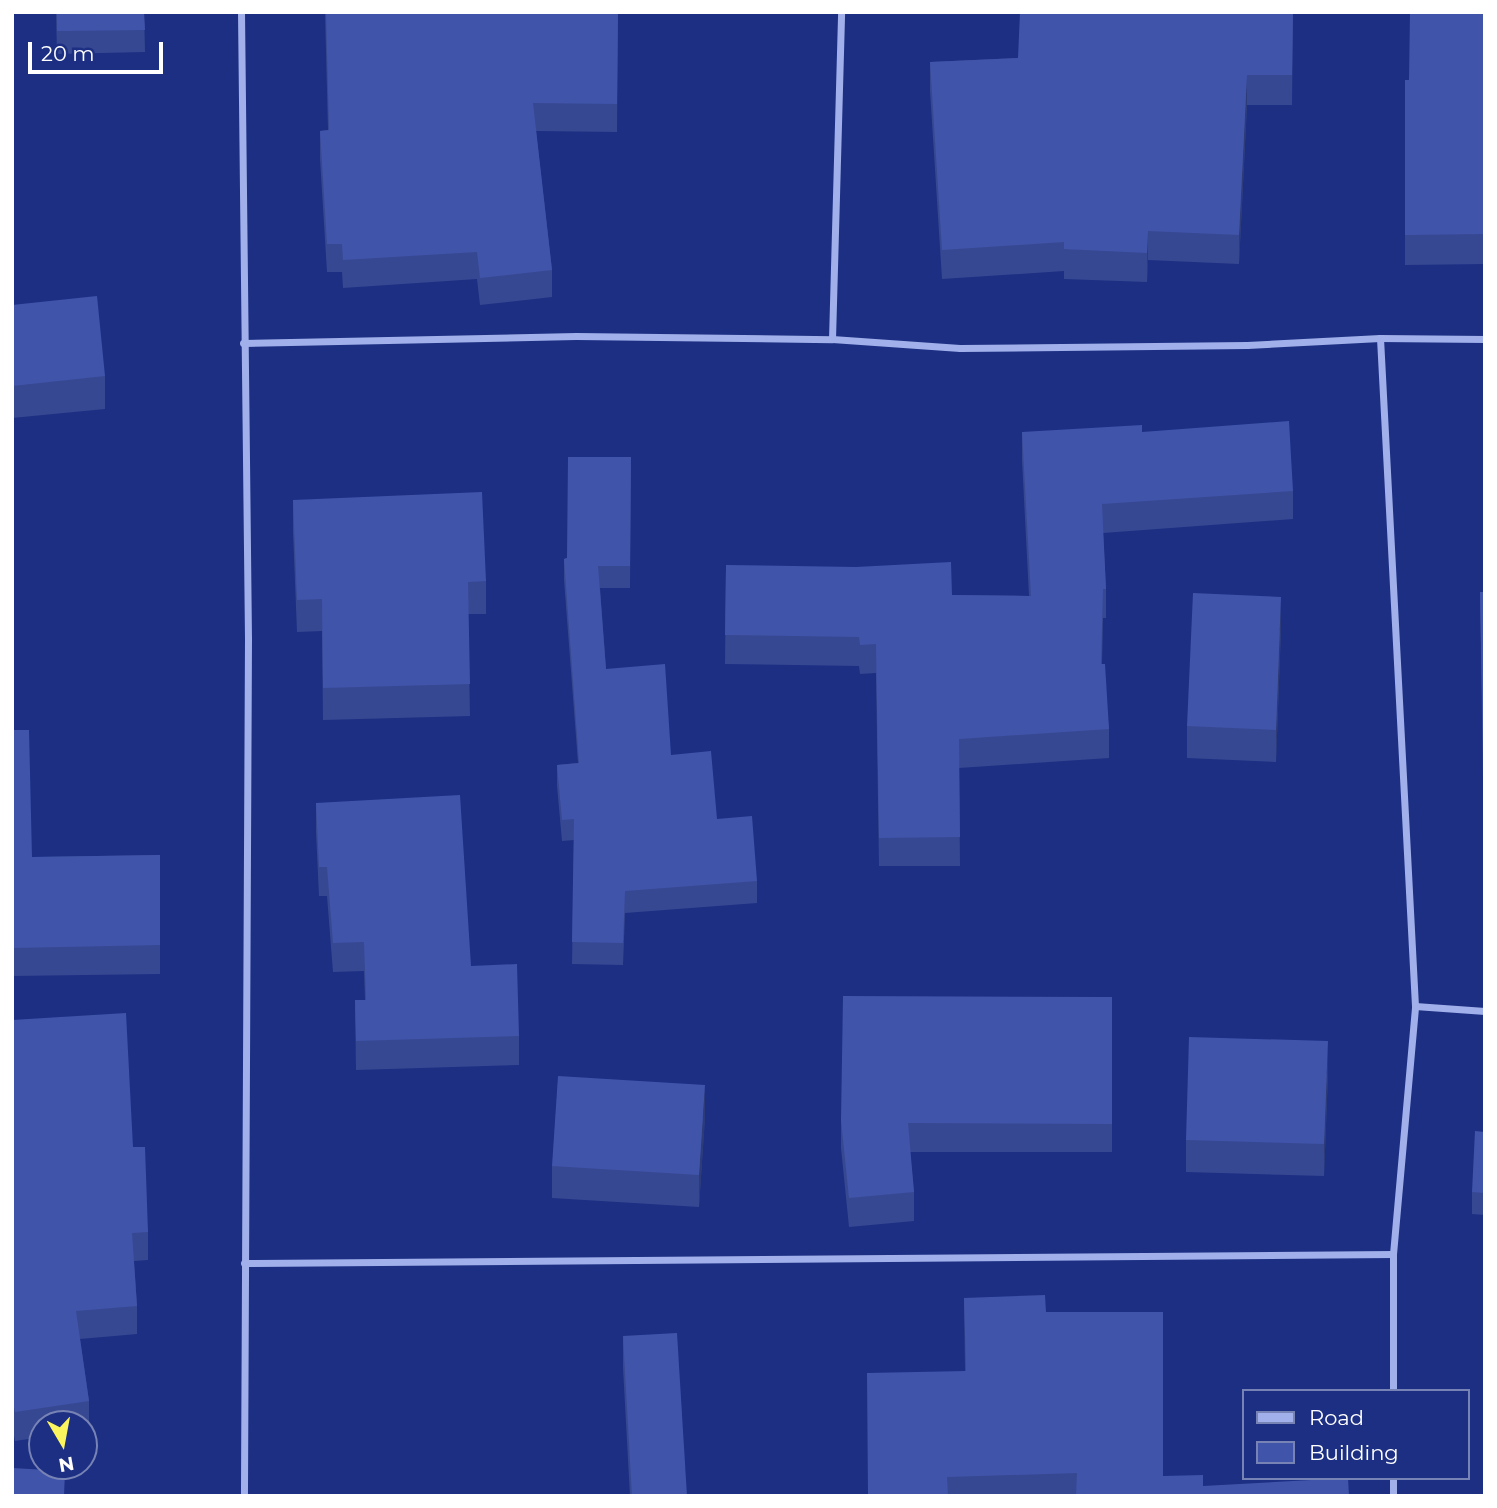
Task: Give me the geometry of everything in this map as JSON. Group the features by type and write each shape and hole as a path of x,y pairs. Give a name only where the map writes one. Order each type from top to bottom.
{"street":[{"path":"241,12 248,625 244,1496"},
{"path":"832,339 841,12"},
{"path":"243,343 576,336 832,339 960,348 1247,345 1380,338 1485,339"},
{"path":"1380,338 1415,1006 1394,1254 1393,1389"},
{"path":"1415,1006 1485,1011"},
{"path":"244,1263 1394,1254"}],"building":[{"path":"57,12 144,12 145,30 57,31"},
{"path":"326,12 618,12 617,104 533,103 552,270 480,278 477,252 343,260 342,244 327,244 320,131 329,130"},
{"path":"1020,12 1293,12 1292,75 1247,75 1239,235 1148,231 1147,253 1064,249 1064,242 942,250 930,62 1018,58"},
{"path":"1410,12 1485,12 1485,234 1405,235 1405,80 1409,80"},
{"path":"97,296 105,376 12,386 12,305"},
{"path":"1289,421 1293,491 1102,504 1106,589 1103,589 1101,664 1105,664 1109,729 959,739 960,837 879,838 876,644 860,645 859,637 725,635 726,565 856,567 951,562 952,595 1031,596 1022,432 1142,425 1142,432"},
{"path":"568,457 631,457 630,566 598,566 606,669 665,664 671,755 711,751 717,819 752,816 757,881 625,891 623,943 572,942 574,819 562,820 557,765 579,763 564,559 567,558"},
{"path":"482,492 486,581 468,582 470,684 323,688 322,599 297,600 293,500"},
{"path":"1480,592 1485,592 1485,751 1483,751"},
{"path":"1193,593 1281,597 1276,730 1187,726"},
{"path":"12,730 29,730 32,857 160,855 160,945 12,948"},
{"path":"460,795 471,966 517,964 519,1036 356,1041 355,1000 366,1000 364,942 333,943 327,867 319,867 316,803"},
{"path":"843,996 1112,997 1112,1124 908,1123 914,1192 849,1198 841,1120"},
{"path":"126,1013 133,1147 145,1147 148,1232 132,1233 137,1306 76,1311 89,1401 15,1412 12,1397 12,1020"},
{"path":"1189,1037 1328,1041 1324,1144 1186,1140"},
{"path":"558,1076 705,1085 699,1175 552,1166"},
{"path":"1475,1131 1485,1132 1485,1193 1472,1192"},
{"path":"1045,1295 1046,1312 1163,1312 1163,1476 1203,1475 1203,1486 1348,1480 1349,1496 1076,1496 1077,1473 947,1477 948,1496 868,1496 867,1373 966,1371 964,1298"},
{"path":"677,1333 687,1496 632,1496 623,1336"},
{"path":"12,1468 28,1469 28,1480 65,1480 64,1496 12,1496"}]}
